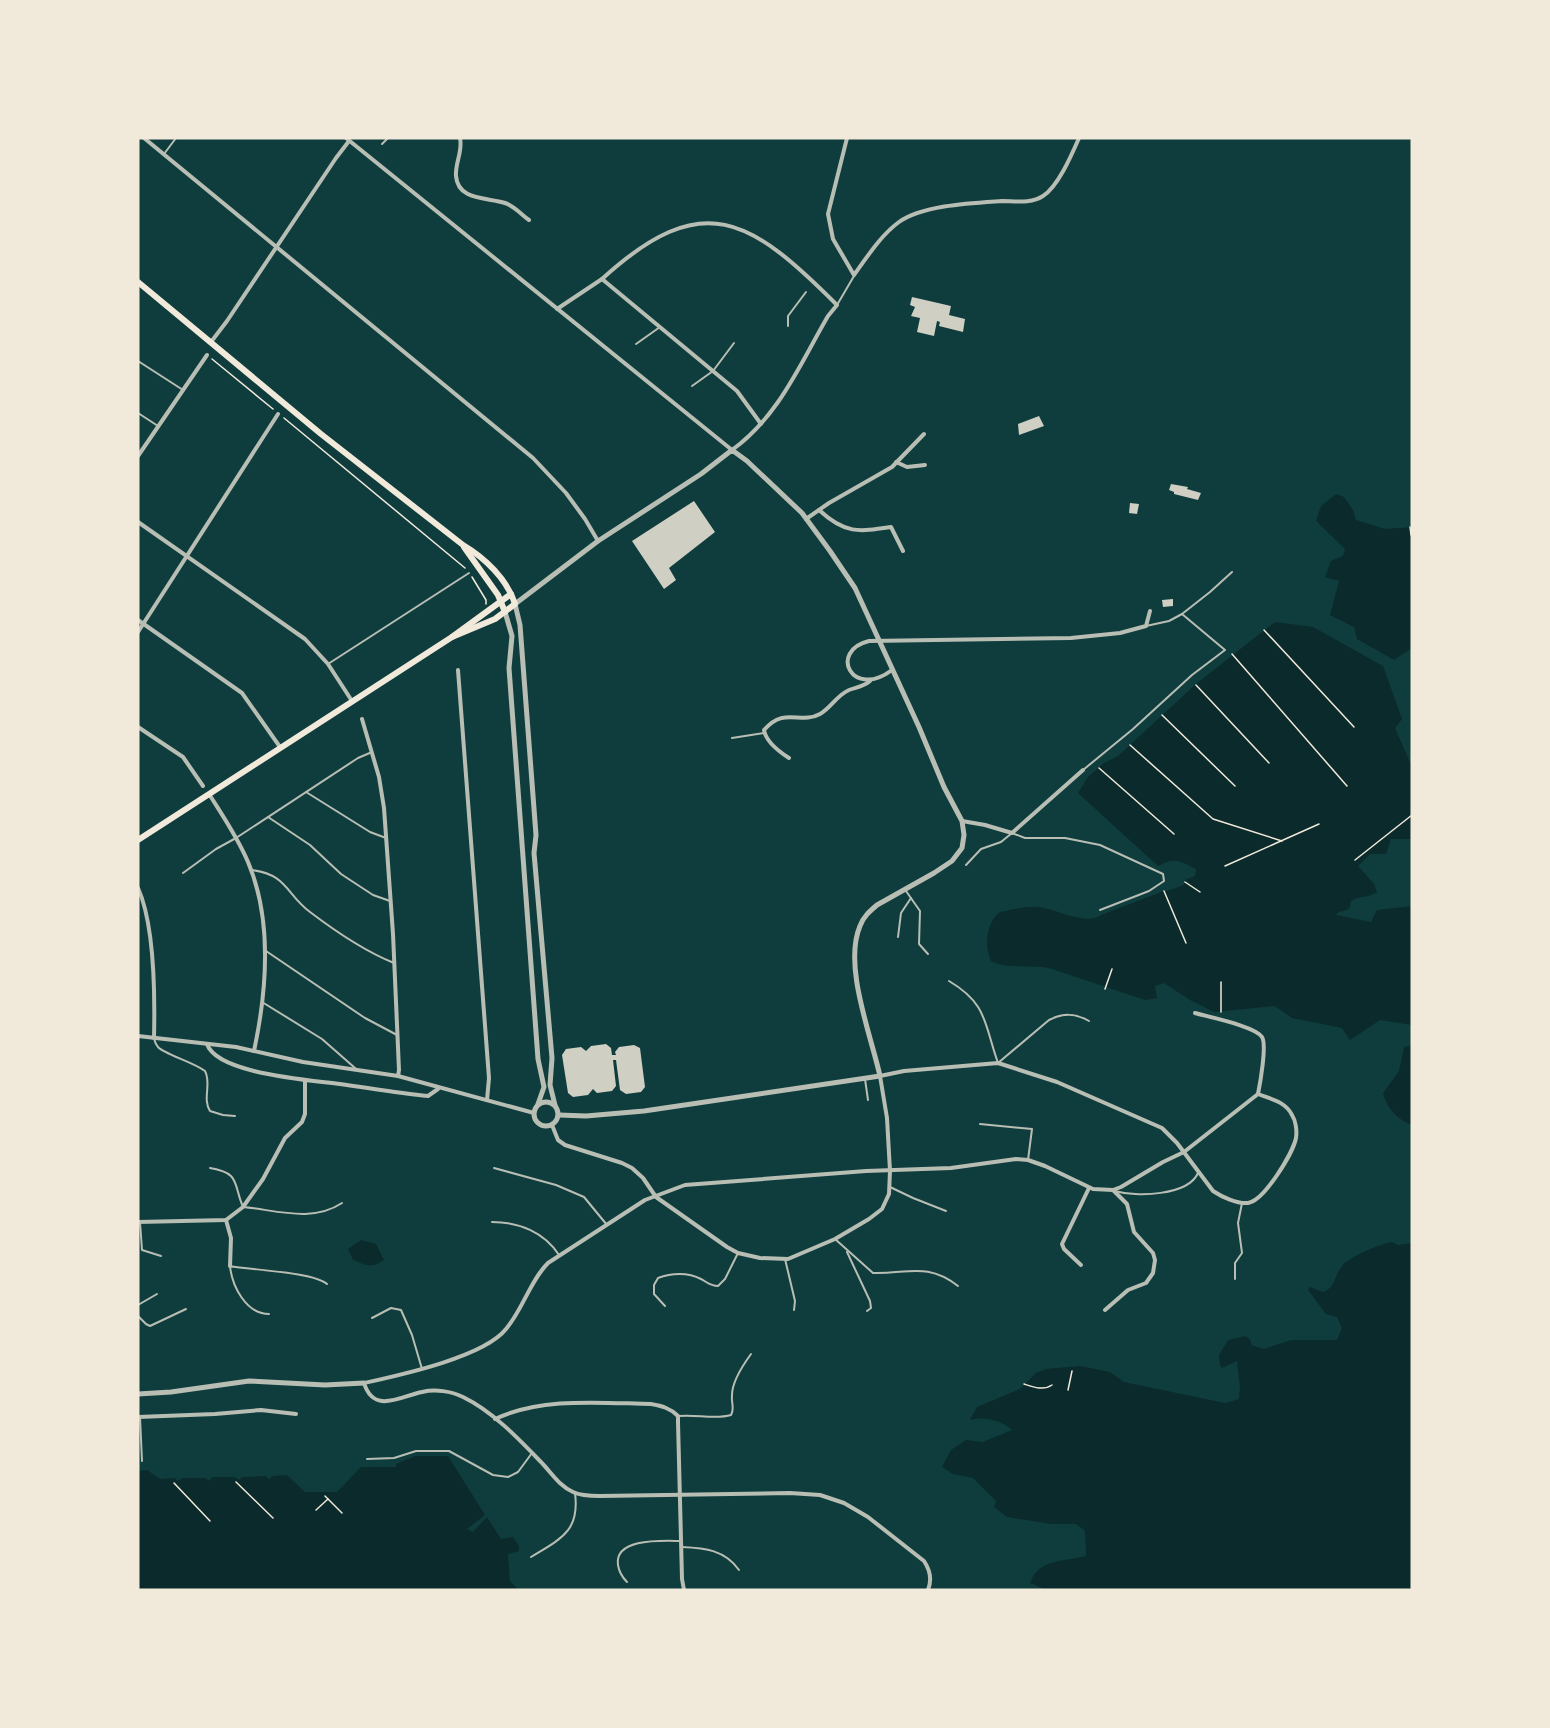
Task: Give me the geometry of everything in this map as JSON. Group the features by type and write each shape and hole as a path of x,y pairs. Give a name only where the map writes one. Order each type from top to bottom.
{"main road":[{"path":"138,282 338,447 488,564 512,594 515,604 495,619 453,637"},
{"path":"463,545 501,602 505,612"},
{"path":"138,840 453,637 512,594"}],"street":[{"path":"144,138 533,458 566,493 598,541"},
{"path":"460,138 462,145 456,177 459,187 464,193 473,197 506,204 528,220"},
{"path":"847,138 828,214 833,239 855,275 884,236 898,222 908,217 921,212 951,207 1003,201 1028,201 1042,197 1062,172 1079,138"},
{"path":"211,342 349,139 747,461 806,519 843,570 873,625 944,787 962,821 963,843 959,853 934,873 877,905 865,917 857,934 855,946 859,999 880,1076 887,1118 890,1187 886,1202 878,1213 835,1239 805,1253 785,1259 760,1258 738,1253 656,1197 643,1178 632,1168 622,1162 566,1145 558,1140 552,1125"},
{"path":"557,309 662,234 691,224 734,226 748,231 774,247 837,305 828,316 779,402 747,439 701,474 598,541 515,604 520,626 536,835 534,853 552,1058 550,1085 559,1115"},
{"path":"602,279 741,394 761,424"},
{"path":"138,456 207,355"},
{"path":"138,632 278,414"},
{"path":"806,519 897,462 924,434"},
{"path":"897,462 907,466 925,465"},
{"path":"819,510 836,525 847,529 861,531 891,528 903,551"},
{"path":"138,522 305,639 328,664 352,701"},
{"path":"870,681 855,677 848,663 853,648 869,641 1071,638 1120,633 1146,626 1150,611"},
{"path":"505,612 512,636 509,668 538,1059 544,1086 534,1117 539,1125 548,1126 552,1125 559,1115"},
{"path":"138,620 242,693 281,748"},
{"path":"789,758 771,744 764,733 764,729 775,719 819,715 849,690 865,685 893,669"},
{"path":"458,670 488,1067 488,1100"},
{"path":"362,719 381,787 394,963 398,1076"},
{"path":"138,727 183,757 203,786"},
{"path":"962,821 1012,833 1083,770"},
{"path":"209,795 236,838 251,870 261,904 265,951 262,1002 254,1051"},
{"path":"138,888 146,913 153,971 154,1038"},
{"path":"138,1394 171,1392 249,1381 325,1385 364,1383 422,1369 465,1354 488,1344 505,1331 519,1311 541,1270 559,1256 645,1200 685,1185 866,1171 951,1168 1028,1160 1089,1188 1103,1191 1113,1190 1184,1152 1258,1094 1262,1069 1262,1036 1250,1029 1195,1013"},
{"path":"138,1036 254,1051 398,1076 534,1113"},
{"path":"207,1044 210,1051 230,1063 305,1081 428,1096 439,1088"},
{"path":"559,1115 586,1116 644,1111 865,1079 904,1071 998,1063 1057,1082 1151,1122 1171,1135 1213,1191 1242,1203 1249,1203 1258,1200 1269,1186 1291,1152 1296,1139 1293,1115 1279,1102 1258,1094"},
{"path":"139,1222 226,1220 243,1207 263,1179 285,1138 302,1122 305,1114 305,1081"},
{"path":"538,1104 545,1102 555,1105"},
{"path":"1081,1265 1064,1249 1062,1244 1089,1188"},
{"path":"1105,1310 1128,1290 1146,1283 1153,1273 1155,1260 1153,1253 1134,1232 1127,1204 1113,1190"},
{"path":"226,1220 231,1238 230,1266"},
{"path":"364,1383 373,1397 387,1402 424,1391 444,1391 471,1402 495,1419 560,1482 575,1493 600,1496 790,1493 820,1495 834,1499 868,1517 924,1561 930,1576 928,1590"},
{"path":"495,1419 560,1403 651,1404 664,1406 678,1416 684,1590"},
{"path":"139,1417 261,1410 296,1414"}],"lane":[{"path":"164,154 176,138"},
{"path":"382,144 388,138"},
{"path":"837,305 855,275"},
{"path":"788,326 788,316 806,292"},
{"path":"636,344 660,327"},
{"path":"692,386 713,371 734,343"},
{"path":"138,361 183,390"},
{"path":"138,413 158,426"},
{"path":"1146,626 1169,621 1182,614 1232,572"},
{"path":"328,664 469,573"},
{"path":"1083,770 1192,675 1225,650 1182,614"},
{"path":"732,738 764,733"},
{"path":"183,873 216,849 358,758 372,752"},
{"path":"306,792 369,832 386,838"},
{"path":"267,817 310,845 333,869 362,888 390,901"},
{"path":"966,865 981,849 1001,842 1012,833 1024,838 1065,838 1100,845 1162,874 1164,881 1149,891 1100,910"},
{"path":"251,870 260,871 279,879 302,905 323,921 370,952 394,963"},
{"path":"904,889 920,911 919,944 928,954"},
{"path":"898,938 898,921 911,898"},
{"path":"265,951 379,1026 397,1035"},
{"path":"949,981 970,995 981,1011 998,1063 1048,1020 1057,1016 1074,1015 1089,1021"},
{"path":"262,1002 322,1039 357,1070"},
{"path":"154,1038 160,1049 205,1071 210,1111 235,1116"},
{"path":"865,1079 868,1100"},
{"path":"980,1125 1032,1129 1028,1160"},
{"path":"210,1168 224,1170 234,1178 243,1207 310,1214 342,1203"},
{"path":"495,1168 556,1185 584,1197 607,1225"},
{"path":"1113,1190 1136,1195 1175,1190 1190,1184 1198,1171"},
{"path":"890,1187 946,1211"},
{"path":"1235,1279 1235,1263 1242,1253 1238,1223 1242,1203"},
{"path":"139,1222 142,1250 160,1256"},
{"path":"492,1222 528,1228 548,1242 559,1256"},
{"path":"835,1239 873,1273 926,1270 939,1274 958,1286"},
{"path":"846,1250 870,1301 871,1308 867,1311"},
{"path":"665,1306 654,1294 654,1285 658,1278 677,1274 690,1275 713,1286 718,1286 725,1279 738,1253"},
{"path":"785,1259 795,1301 794,1310"},
{"path":"269,1314 262,1314 240,1295 236,1289 230,1266 308,1276 321,1279 327,1284"},
{"path":"138,1305 157,1294"},
{"path":"372,1318 391,1308 401,1310 412,1335 422,1369"},
{"path":"138,1316 150,1326 186,1309"},
{"path":"678,1416 731,1415 734,1408 731,1396 733,1389 739,1372 751,1354"},
{"path":"139,1417 142,1461"},
{"path":"367,1459 394,1458 416,1451 449,1451 493,1475 507,1477 518,1472 532,1453"},
{"path":"531,1557 554,1543 571,1528 576,1515 575,1493"},
{"path":"627,1582 622,1577 618,1564 618,1557 621,1553 633,1545 649,1540 682,1541"},
{"path":"682,1547 718,1552 730,1559 740,1570"}],"path":[{"path":"207,355 442,548 469,573 486,604"},
{"path":"1410,527 1411,535"},
{"path":"1264,630 1354,727"},
{"path":"1232,654 1347,786"},
{"path":"1196,685 1269,763"},
{"path":"1162,715 1235,786"},
{"path":"1130,745 1213,819 1282,841"},
{"path":"1099,768 1174,834"},
{"path":"1355,860 1412,815"},
{"path":"1225,866 1319,824"},
{"path":"1185,882 1200,892"},
{"path":"1164,891 1186,943"},
{"path":"1105,989 1112,969"},
{"path":"1221,982 1221,1012"},
{"path":"1068,1390 1072,1371"},
{"path":"1024,1384 1041,1389 1052,1385"},
{"path":"236,1482 273,1518"},
{"path":"174,1483 210,1521"},
{"path":"325,1496 342,1514"},
{"path":"316,1510 328,1499"}],"water":[{"path":"1336,494 1344,497 1353,510 1356,520 1385,529 1412,527 1412,648 1394,660 1357,639 1354,627 1330,615 1339,581 1325,577 1331,561 1343,556 1345,549 1316,521 1321,506"},
{"path":"1275,622 1313,627 1383,666 1402,719 1395,728 1412,767 1412,839 1391,839 1386,854 1370,854 1358,866 1374,884 1377,892 1351,901 1349,909 1336,915 1371,922 1377,910 1412,906 1412,1025 1380,1020 1350,1040 1342,1028 1292,1018 1275,1006 1214,1012 1164,983 1155,986 1157,998 1145,1000 1049,968 1012,966 991,961 987,949 989,928 1000,912 1038,907 1079,918 1095,918 1184,885 1185,880 1195,876 1196,869 1181,862 1173,861 1158,866 1078,793 1088,777 1104,763 1118,756 1196,684"},
{"path":"1412,1045 1412,1125 1393,1113 1383,1093 1399,1071 1404,1047"},
{"path":"361,1240 376,1244 384,1260 365,1265 353,1260 348,1249"},
{"path":"1392,1242 1398,1245 1412,1243 1412,1590 1047,1590 1030,1583 1034,1575 1039,1569 1053,1562 1086,1556 1085,1531 1076,1524 1052,1524 1007,1517 994,1507 996,1501 973,1478 953,1474 942,1467 951,1450 966,1440 983,1442 1012,1430 992,1420 981,1418 970,1420 977,1407 1020,1389 1036,1373 1046,1369 1080,1366 1110,1372 1124,1382 1225,1403 1239,1399 1237,1361 1222,1368 1220,1366 1219,1355 1228,1340 1246,1336 1251,1341 1251,1345 1264,1349 1291,1340 1337,1340 1342,1328 1337,1317 1326,1314 1308,1290 1310,1287 1323,1292 1328,1290 1340,1269 1352,1258"},
{"path":"415,1456 448,1456 485,1515 467,1529 473,1532 487,1517 501,1539 513,1537 519,1546 519,1551 508,1554 510,1581 518,1590 138,1590 138,1471 147,1470 160,1479 175,1478 178,1481 182,1478 205,1478 209,1481 212,1477 235,1477 239,1480 242,1477 266,1476 269,1479 273,1476 287,1475 305,1492 337,1492 361,1467 396,1467 396,1464"}],"building":[{"path":"912,297 951,306 949,315 965,319 963,332 939,326 940,322 937,321 934,336 917,332 920,318 911,316 915,307 910,305"},
{"path":"1039,416 1044,426 1019,435 1018,424"},
{"path":"1171,484 1188,487 1187,489 1201,493 1198,500 1174,494 1169,490"},
{"path":"694,501 715,532 669,568 676,580 664,589 632,541"},
{"path":"1130,503 1139,504 1137,514 1129,513"},
{"path":"1173,599 1173,606 1163,607 1162,600"},
{"path":"606,1044 611,1048 612,1055 616,1055 615,1052 619,1047 634,1045 640,1048 645,1087 641,1092 626,1094 620,1090 616,1060 613,1060 616,1086 612,1091 597,1093 593,1089 588,1095 573,1097 568,1093 562,1055 566,1049 581,1047 586,1051 591,1046"}]}
